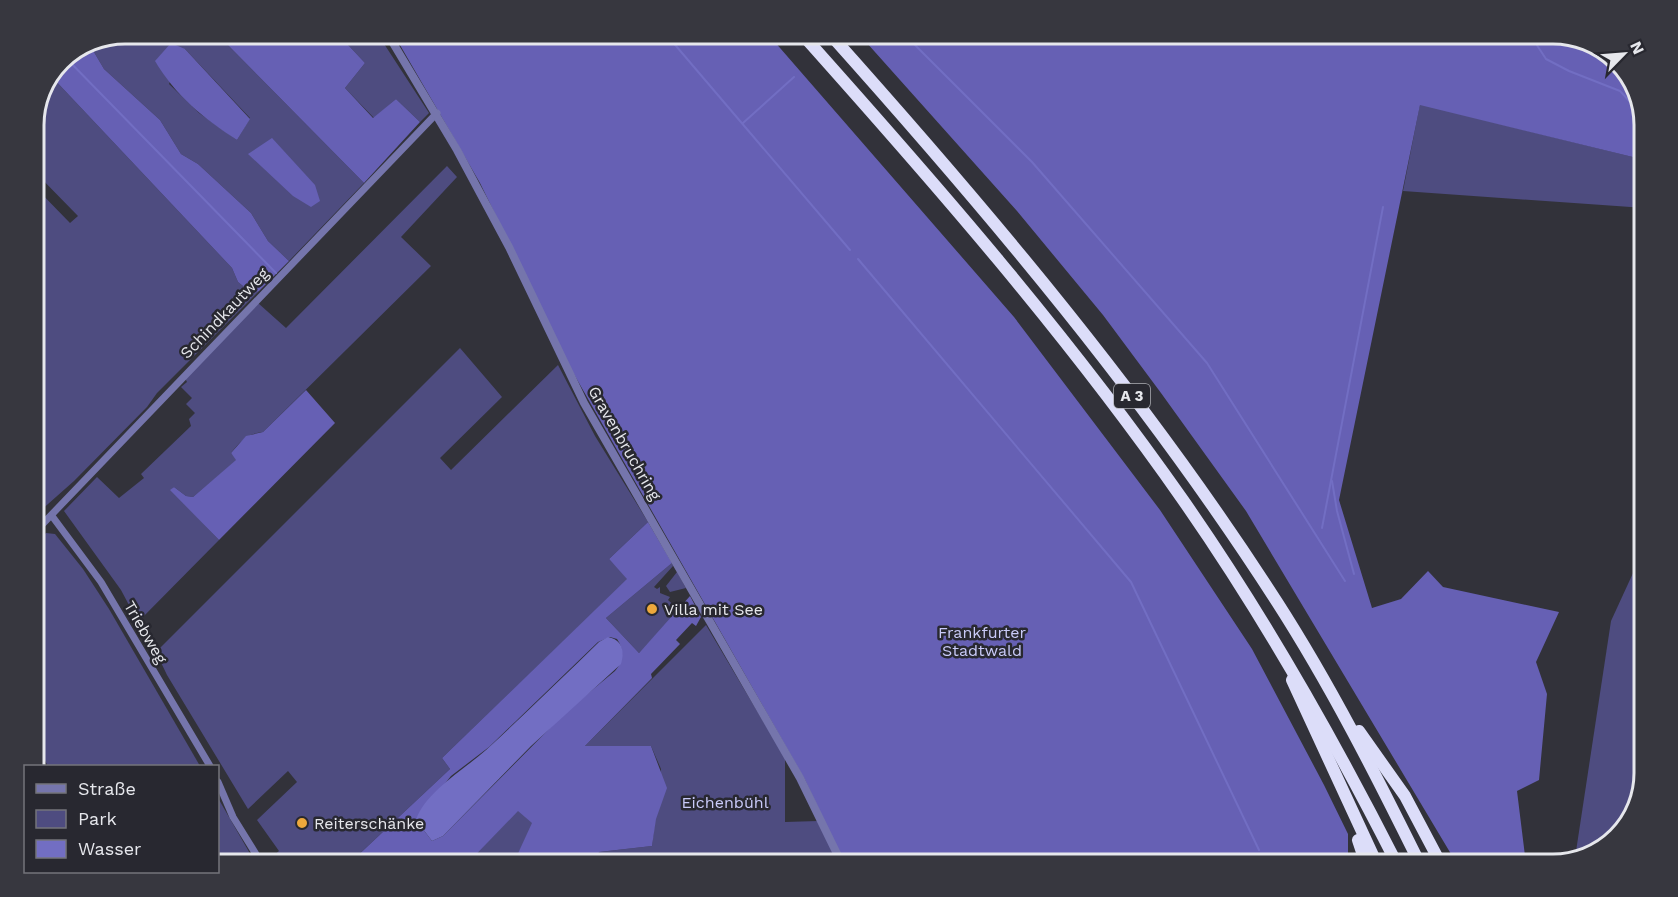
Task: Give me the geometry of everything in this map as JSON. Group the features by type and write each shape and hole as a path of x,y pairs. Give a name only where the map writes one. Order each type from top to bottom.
{"highway":[{"name":"A 3","path":"811,44 937,185 1073,352 1183,500 1277,643 1347,765 1392,854"},
{"name":"A 3","path":"838,44 974,198 1143,410 1237,541 1329,688 1415,854"},
{"path":"1277,643 1302,707 1373,854"},
{"path":"1329,688 1405,796 1436,854"},
{"path":"1346,795 1363,854"}],"street":[{"name":"Gravenbruchring","path":"394,44 437,113 494,217 584,403 796,770 837,854"},
{"name":"Schindkautweg","path":"44,524 437,113"},
{"name":"Triebweg","path":"52,516 101,582 209,765"},
{"path":"219,784 233,817 256,854"}],"green space":[{"path":"170,44 185,49 250,119 237,140 191,105 172,85 155,61"},
{"path":"227,44 364,183 289,261 268,241 251,213 198,164 181,154 160,120 104,69 93,50 109,45","holes":["185,49 250,118 237,140 199,113 169,84"]},
{"path":"227,44 347,44 365,63 345,88 373,118 396,99 420,122 364,183"},
{"path":"347,44 384,44 429,113 420,122 396,99 374,118 345,88 365,63"},
{"name":"Frankfurter Stadtwald","path":"399,44 777,44 1014,317 1160,510 1252,649 1348,834 1348,854 840,854 805,780 571,369 480,183"},
{"path":"868,44 1554,44 1569,45 1594,54 1594,84 1624,84 1633,109 1634,157 1420,105 1339,500 1372,608 1401,599 1428,571 1443,587 1559,612 1536,662 1547,694 1539,780 1517,791 1525,854 1451,854 1246,511 1103,315 1017,211"},
{"path":"93,50 104,69 160,120 181,154 198,164 251,213 268,241 289,261 259,291 253,294 238,282 232,268 56,82 71,64 84,54"},
{"path":"56,82 232,268 238,282 253,294 259,291 157,393 147,407 74,481 44,508 44,196 70,223 78,216 44,181 44,119 46,104"},
{"path":"1420,104 1634,157 1634,207 1403,191"},
{"path":"272,138 315,185 320,201 311,207 293,196 248,154"},
{"path":"447,166 457,177 401,237 431,266 263,432 252,434 241,442 231,453 237,460 193,497 186,496 174,487 171,490 219,540 138,622 121,590 64,511 97,477 119,498 144,478 141,474 191,426 189,419 195,413 186,404 192,398 181,387 187,382 185,378 258,303 286,328"},
{"path":"460,348 502,397 440,458 451,470 558,365 595,436 648,522 609,559 628,579 442,758 450,769 359,854 275,854 279,851 257,820 297,782 288,771 248,809 167,675 156,652"},
{"path":"306,390 335,423 219,540 170,490 174,487 186,496 193,497 236,460 231,453 246,436 263,432"},
{"path":"648,522 672,563 606,618 639,653 690,596 701,617 696,626 692,623 676,640 680,644 651,674 652,678 585,746 651,746 667,788 656,819 652,846 599,852 598,854 518,854 532,823 518,811 477,854 359,854 450,769 442,758 627,579 609,559","holes":["610,637 617,639 622,656 615,671 567,711 443,836 432,841 416,820 451,776 489,747 598,642"]},
{"path":"46,533 55,534 83,569 109,609 199,765 47,765 44,759 44,535"},
{"path":"672,563 673,566 654,587 657,589 660,587 660,593 670,597 668,600 679,610 639,653 606,618"},
{"path":"1634,571 1633,788 1621,818 1611,830 1594,843 1576,850 1611,621"},
{"path":"677,572 686,588 670,592 666,586"},
{"name":"Eichenbühl","path":"706,625 785,758 785,822 818,821 833,854 598,854 599,852 652,846 661,769 651,746 584,747"},
{"path":"219,800 250,854 219,854"},
{"path":"518,810 533,823 518,854 476,854"}],"water":[{"path":"608,637 613,638 621,646 623,654 621,664 531,746 443,836 432,841 416,820 428,800 446,782 486,750 599,642"}],"waterway":[{"path":"674,44 850,250"},
{"path":"914,44 1032,162 1207,363 1345,581"},
{"path":"1536,44 1546,59 1569,71 1620,91 1631,103"},
{"path":"71,64 276,273"},
{"path":"743,123 794,77"},
{"path":"1322,528 1383,207"},
{"path":"858,259 1131,582 1259,850"},
{"path":"1332,481 1337,511 1354,574"}],"place":[{"name":"Villa mit See","path":"652,609"},
{"name":"Reiterschänke","path":"302,823"}]}
